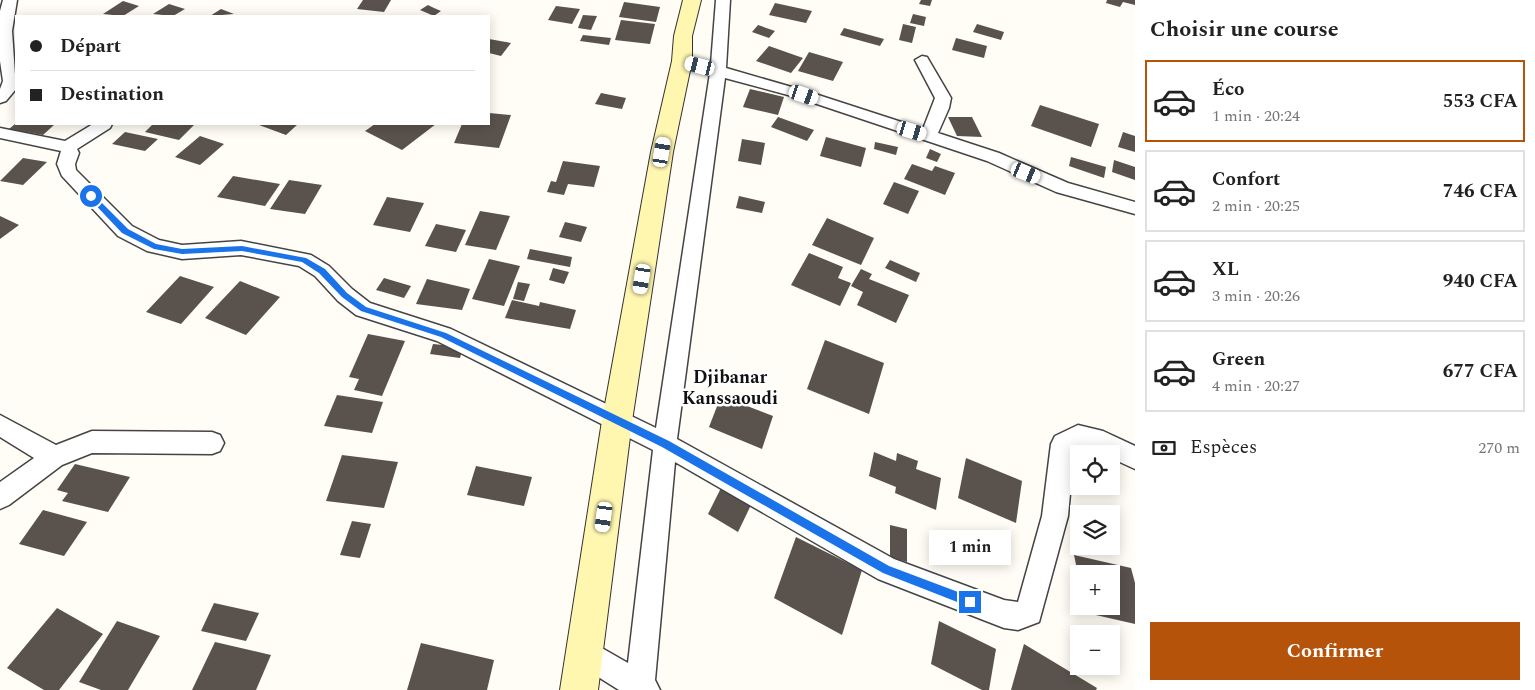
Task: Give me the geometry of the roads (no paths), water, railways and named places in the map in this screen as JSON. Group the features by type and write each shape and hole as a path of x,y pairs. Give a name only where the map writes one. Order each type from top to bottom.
{"street":[{"path":"0,98 9,88 11,81 2,36 5,13 10,0"},
{"path":"578,690 586,653 617,421 662,152 682,61 683,36 692,0"},
{"path":"586,653 642,689 666,444 718,70 723,0"},
{"path":"922,60 943,98 941,108 928,136"},
{"path":"682,61 804,95 993,157 1062,188 1135,208"},
{"path":"0,133 67,146 102,125"},
{"path":"67,146 71,153 66,164 68,172 125,231 154,246 182,252 242,248 304,260 322,271 345,295 364,309 444,335 666,444 887,570 1004,614 1018,616 1029,612 1055,516 1063,444 1078,436 1103,442 1135,458"},
{"path":"0,425 54,458"},
{"path":"0,497 54,458 92,442 212,443"}],"district":[{"name":"Djibanar Kanssaoudi","path":"730,387"}]}
